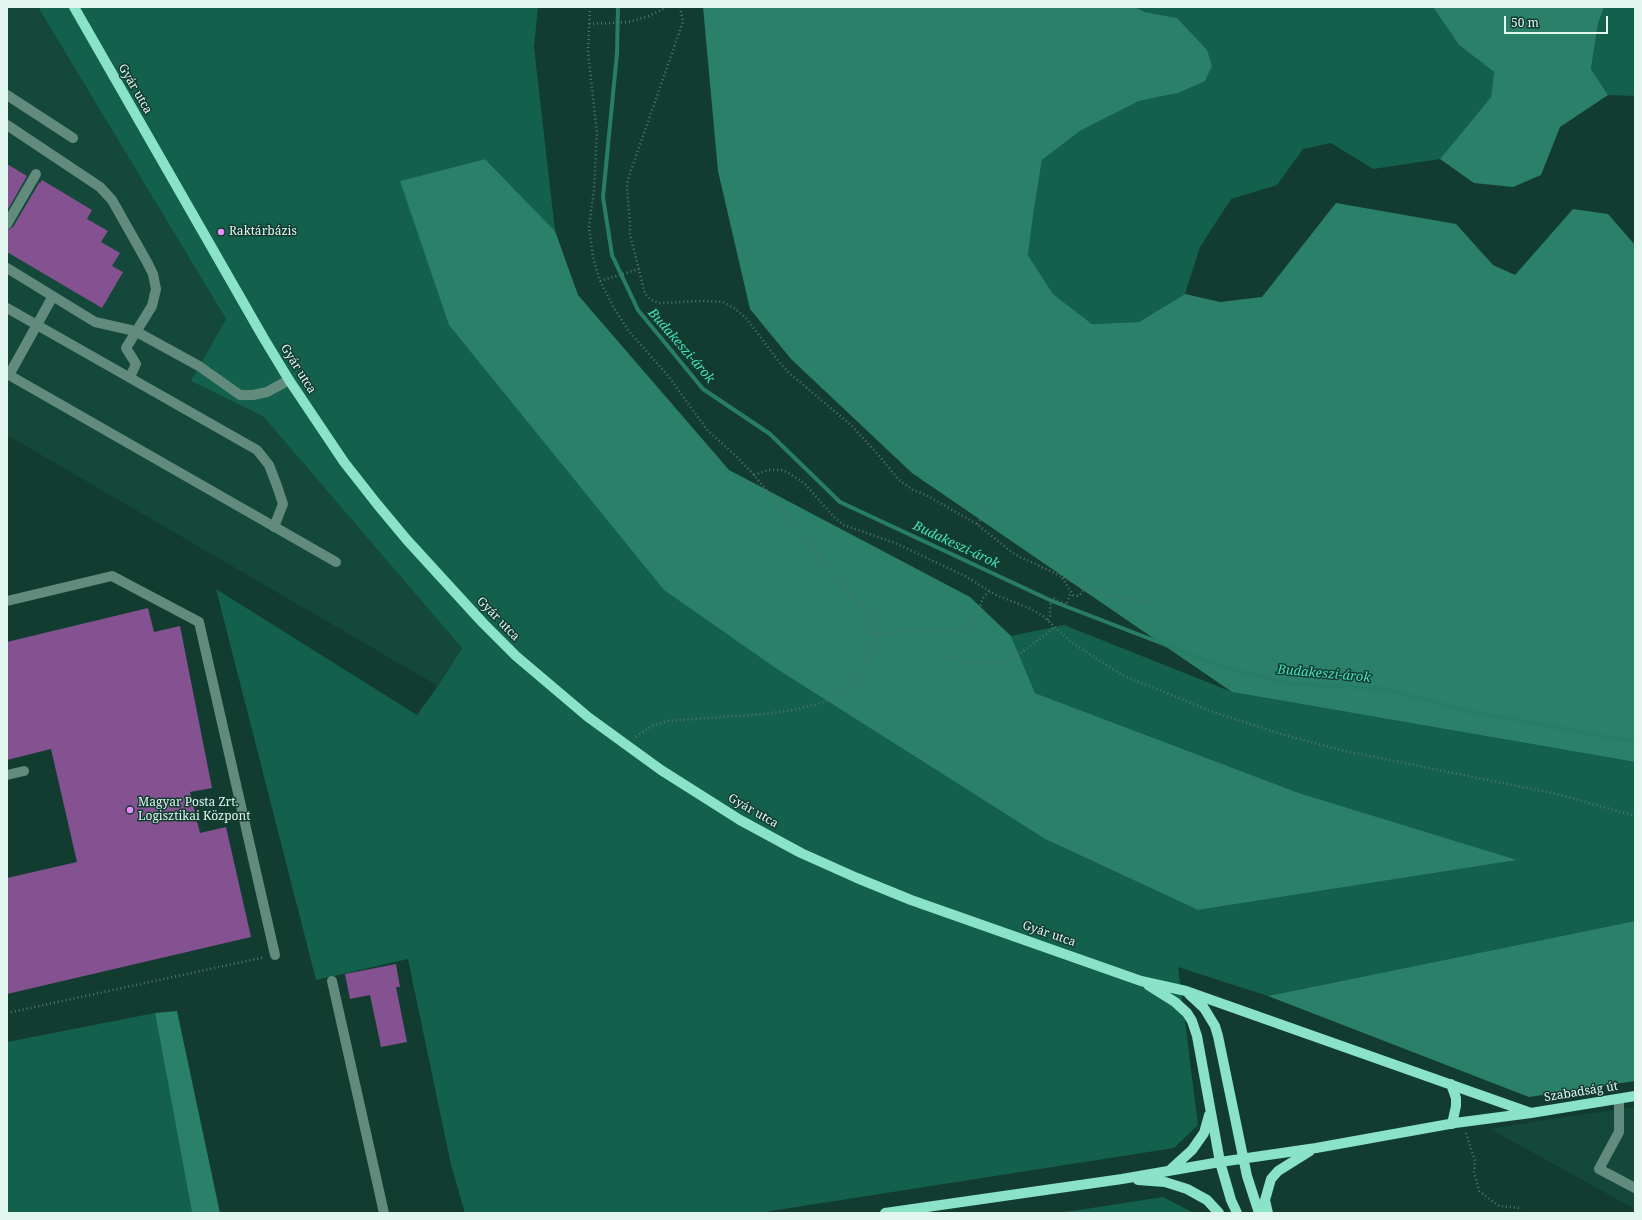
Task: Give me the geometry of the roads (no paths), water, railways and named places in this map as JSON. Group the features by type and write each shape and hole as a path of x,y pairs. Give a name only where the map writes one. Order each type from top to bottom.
{"main road":[{"name":"Gyár utca","path":"74,7 223,270 288,380 349,468 377,504 448,586 516,656 588,717 661,770 740,820 801,853 857,878 911,900 1141,981 1186,991 1531,1113"},
{"name":"Gyár utca","path":"1141,981 1175,1002 1187,1013 1192,1021 1197,1036 1220,1162 1231,1200 1237,1213"},
{"path":"1186,991 1204,1008 1215,1026 1220,1041 1247,1176 1259,1213"},
{"path":"1451,1084 1456,1098 1453,1124"},
{"name":"Szabadság út","path":"1122,1179 1244,1158 1316,1148 1453,1124 1635,1096"},
{"path":"1170,1170 1192,1150 1204,1133 1210,1112"},
{"path":"1268,1213 1265,1200 1271,1179 1278,1171 1316,1148"},
{"path":"885,1213 1122,1179 1165,1182 1180,1187 1207,1200 1219,1213"}],"lane":[{"path":"7,94 73,138"},
{"path":"7,125 100,187 112,200 153,274 156,289 152,306 135,331 126,348 136,364 130,377"},
{"path":"7,224 36,174"},
{"path":"7,268 95,322 135,331 199,366 240,395 253,395 267,392 288,380"},
{"path":"53,296 8,375 336,562"},
{"path":"7,308 257,450 268,465 283,504 274,527"},
{"path":"7,601 112,576 199,622 275,955"},
{"path":"7,775 24,771"},
{"path":"332,981 384,1213"},
{"path":"1619,1099 1619,1132 1599,1169 1635,1188"}],"waterway":[{"name":"Budakeszi-árok","path":"618,7 617,53 603,197 612,255 638,310 703,389 770,434 840,502 1052,601 1223,667 1285,683 1383,689 1468,711 1635,742"}],"place":[{"name":"Raktárbázis","path":"221,232"},
{"name":"Magyar Posta Zrt. Logisztikai Központ","path":"130,810"}]}
